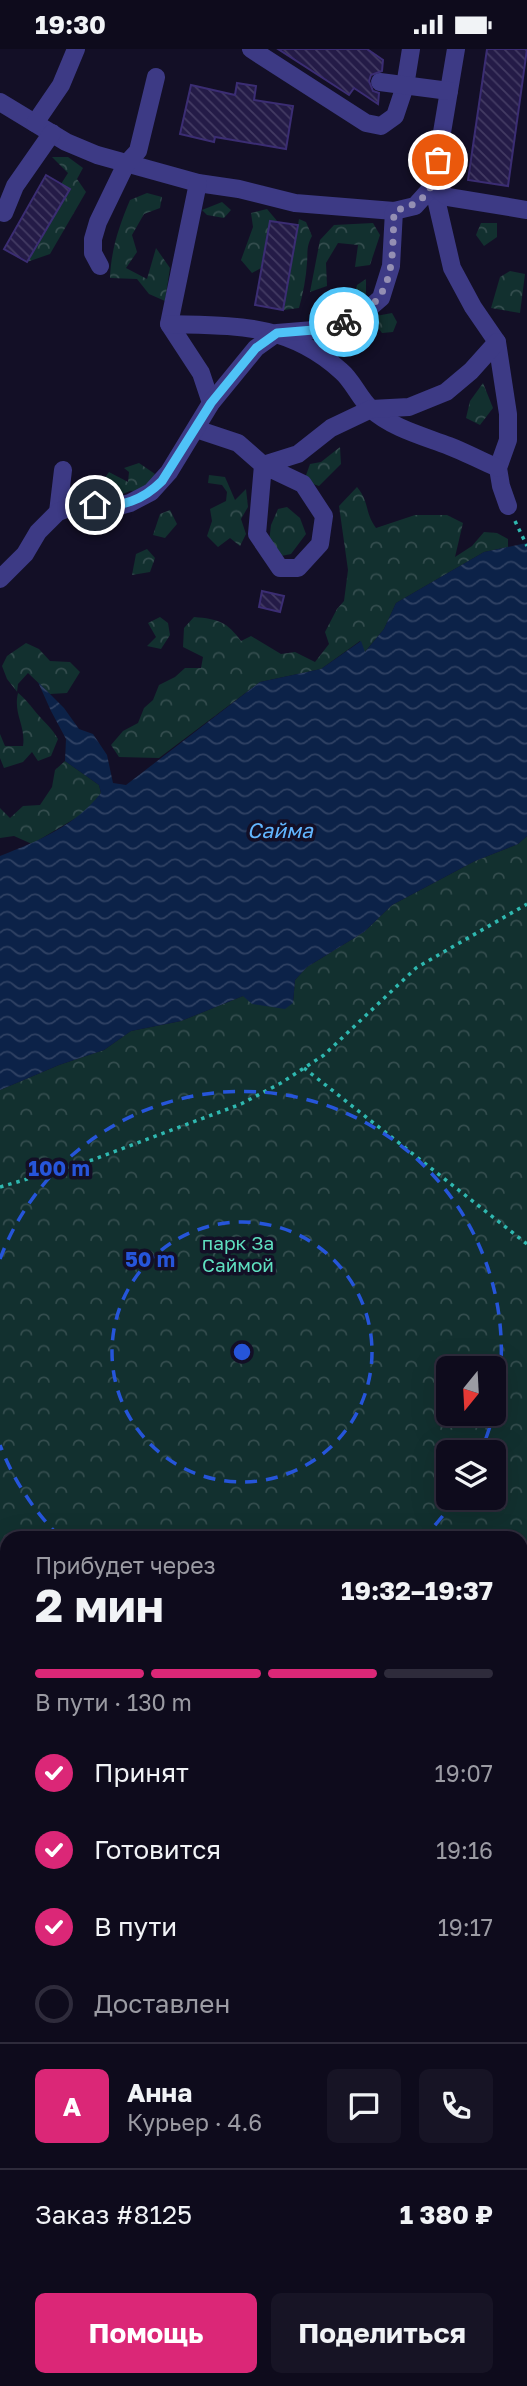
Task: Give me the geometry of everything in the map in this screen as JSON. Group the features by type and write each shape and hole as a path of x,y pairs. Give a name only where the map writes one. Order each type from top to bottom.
{"street":[{"path":"34,123 61,85 76,49"},
{"path":"251,49 366,123 381,126 395,115 405,86 411,49"},
{"path":"456,49 433,185 452,268 472,307 497,342 508,414 508,440 498,468 500,486 508,506"},
{"path":"100,266 93,253 93,239 98,222 127,164 138,151 156,77"},
{"path":"380,82 449,91"},
{"path":"0,102 66,142 97,155 198,183 295,203 394,211 415,205 433,185"},
{"path":"4,213 15,186 52,133"},
{"path":"198,183 169,324 201,373 211,403"},
{"path":"433,185 448,197 527,210 527,204"},
{"path":"0,579 25,554 37,532 58,512 72,507 115,507 151,492 169,472 211,403 256,348 277,333 326,329 360,316 381,297 391,266 394,211"},
{"path":"169,324 251,327 277,333 313,349 343,372 371,409 399,427 498,468"},
{"path":"263,465 298,454 331,428 371,409 409,407 446,392 471,371 497,342"},
{"path":"196,429 238,443 263,465 303,484 324,516 320,544 298,568 280,568 257,534 263,465"},
{"path":"58,512 62,470"}],"path":[{"path":"508,506 527,546"},
{"path":"0,1187 92,1160 241,1104 324,1055 416,968 527,904"},
{"path":"304,1068 527,1244"}],"green space":[{"path":"52,157 68,157 83,168 77,179 86,192 50,254 27,262 69,189 61,184 68,173"},
{"path":"147,193 162,197 160,208 144,214 132,235 137,252 126,268 147,279 156,248 170,268 165,301 149,294 137,279 110,278 116,238 130,200"},
{"path":"222,202 231,210 224,218 207,215 202,210"},
{"path":"267,209 278,222 270,221 261,268 252,273 241,260 253,227 251,213"},
{"path":"299,219 306,222 312,236 308,246 307,269 299,308 283,310"},
{"path":"373,223 380,235 370,265 355,267 358,245 338,243 326,263 327,286 310,292 320,240 334,225"},
{"path":"481,223 497,223 497,237 484,246 476,235"},
{"path":"510,271 525,274 520,313 491,308 500,277"},
{"path":"366,279 366,305 351,308 357,285"},
{"path":"392,313 397,322 393,332 382,333 376,325 376,316"},
{"path":"483,383 493,408 480,425 466,418 470,401"},
{"path":"340,447 341,464 319,486 304,481 310,464 321,462"},
{"path":"139,463 155,474 144,493 130,491 108,500 95,492 93,481 104,479 109,472 128,482 129,472 124,468"},
{"path":"209,475 225,477 235,500 246,489 248,507 241,519 246,534 240,546 230,538 218,547 207,536 212,521 210,509 226,501 227,492 222,485 208,483"},
{"path":"357,487 376,528 415,515 447,515 463,523 455,557 472,546 484,532 497,533 508,539 508,547 484,552 396,603 384,629 364,653 360,641 321,669 260,682 159,758 119,757 111,745 123,731 138,723 159,685 185,668 201,668 203,657 183,647 184,628 194,617 222,623 241,641 251,636 281,654 295,652 315,662 329,644 325,632 344,601 348,570 339,506"},
{"path":"287,507 300,518 306,534 291,554 281,556 269,542 271,525 278,509"},
{"path":"170,510 177,524 165,538 153,535 160,514"},
{"path":"147,549 155,558 150,572 132,575 136,554"},
{"path":"160,617 168,623 170,635 161,649 147,646 156,637 148,623"},
{"path":"26,643 39,649 50,661 70,662 80,672 67,693 50,694 28,673 18,684 17,692 7,679 2,666 7,656"},
{"path":"18,693 58,739 51,756 38,761 32,752 23,762 4,768 0,758 0,734 5,746 23,746 23,732 17,707"},
{"path":"65,761 99,785 101,793 86,812 32,844 14,836 0,838 0,808 10,818 23,806 40,805 52,787 55,770"},
{"name":"парк За Саймой","path":"527,836 527,1531 0,1531 0,1090 59,1065 104,1050 131,1031 181,1021 243,996 293,1003 295,980 307,967 364,932 392,905 475,861 518,844"}],"water":[{"name":"Сайма","path":"527,543 527,836 518,844 475,861 392,905 364,932 307,967 295,980 293,1003 285,1009 252,1004 243,996 181,1021 131,1031 104,1050 59,1065 0,1090 0,856 42,838 68,823 91,805 101,793 99,785 65,761 66,739 38,682 64,708 79,729 93,734 107,755 113,783 126,785 260,682 321,669 361,641 365,652 384,629 396,603 484,552"}],"building":[{"path":"278,49 367,49 383,60 382,71 371,75 369,81 373,91 379,93 378,104 354,88 349,95"},
{"path":"487,49 527,49 508,186 468,180"},
{"path":"237,83 256,86 254,100 293,106 286,149 215,137 214,142 180,134 191,85 235,95"},
{"path":"46,175 70,189 27,262 4,249"},
{"path":"270,221 298,225 283,310 255,305"},
{"path":"262,591 284,596 280,612 259,607"}],"way so far":[{"path":"344,322 360,316 381,297 391,266 394,211 415,205 433,185 438,160"}],"route":[{"path":"95,505 115,507 151,492 169,472 211,403 256,348 277,333 326,329 344,322"}]}
